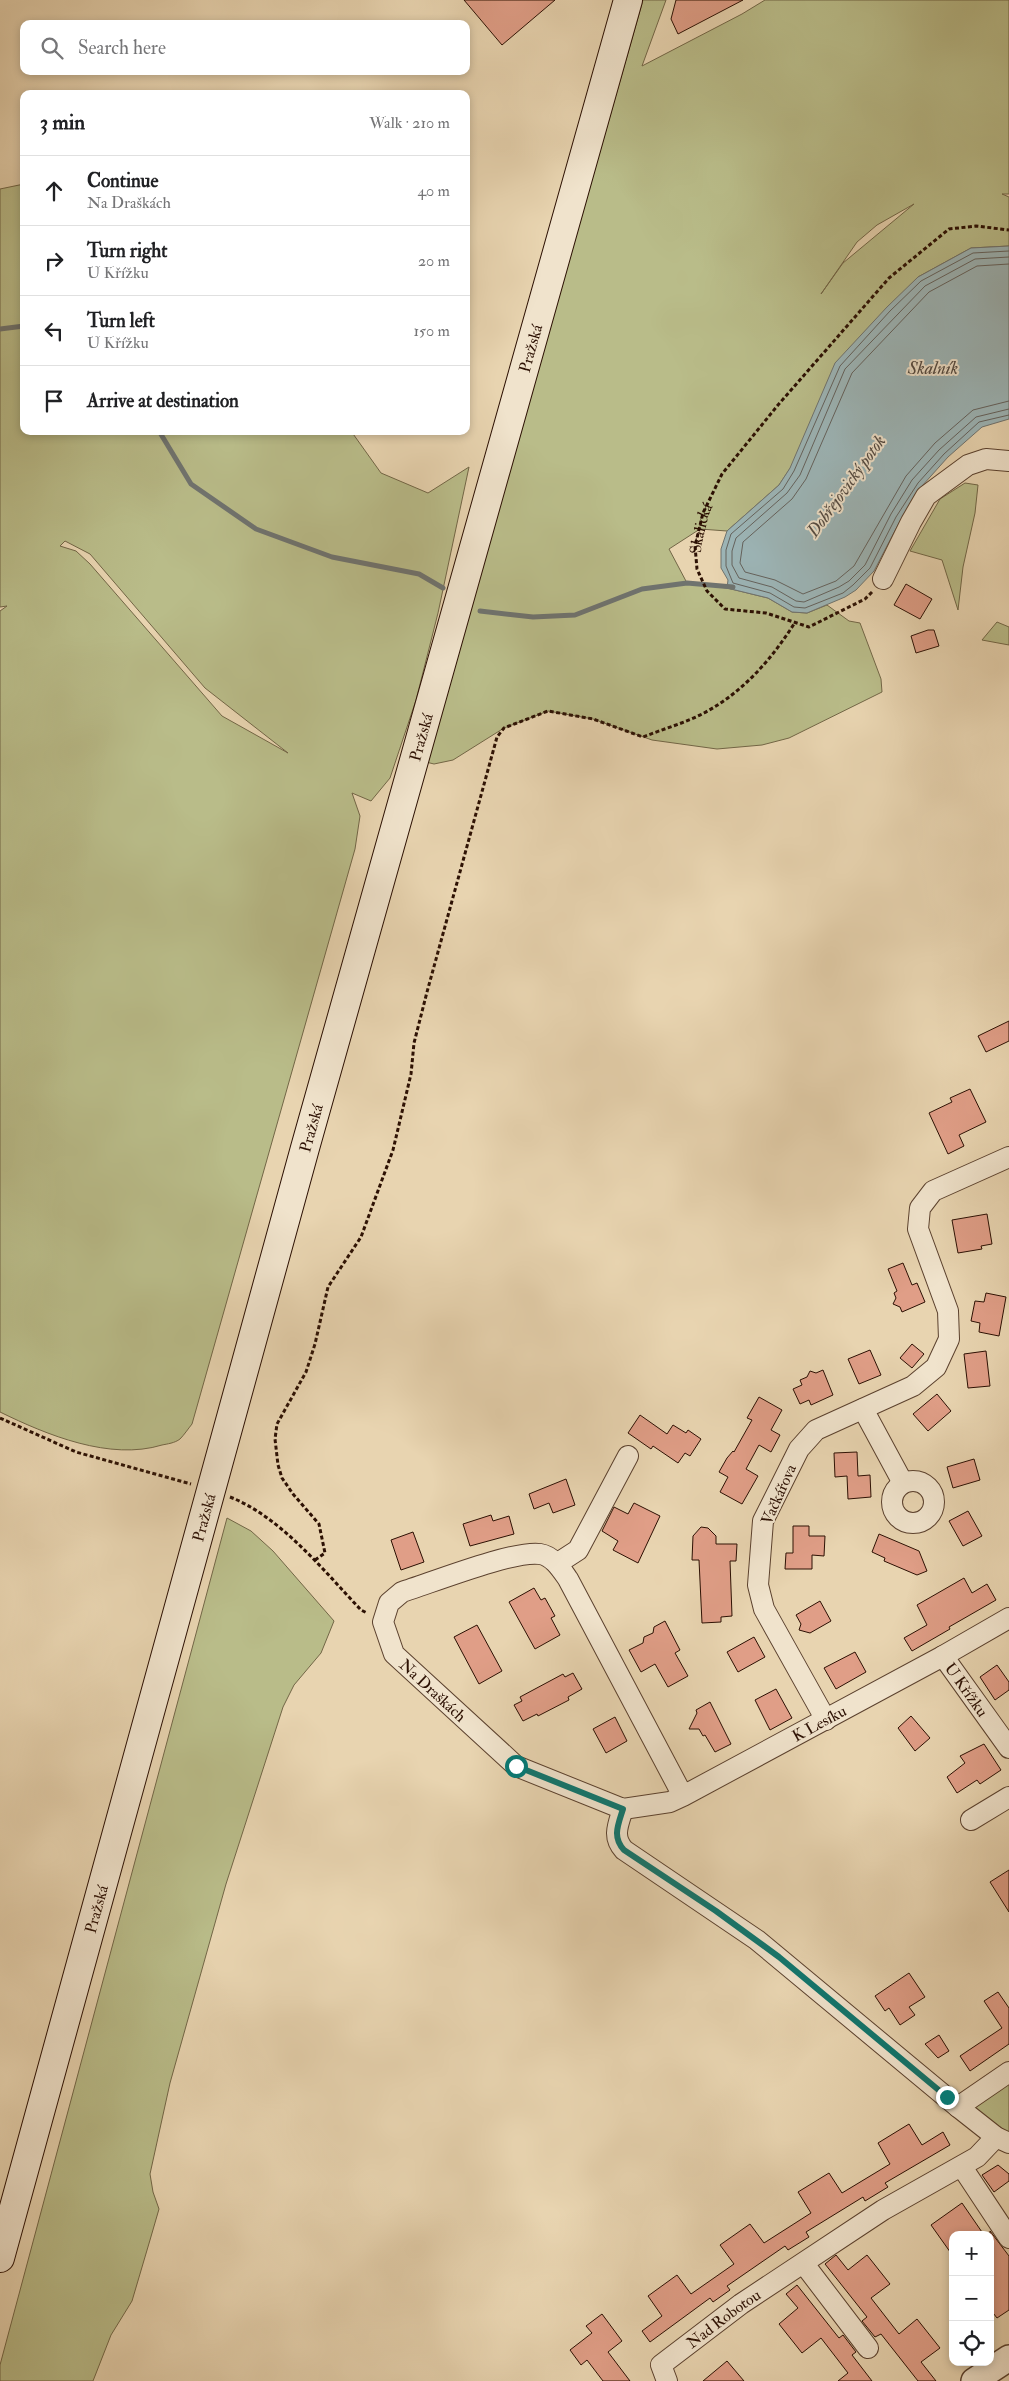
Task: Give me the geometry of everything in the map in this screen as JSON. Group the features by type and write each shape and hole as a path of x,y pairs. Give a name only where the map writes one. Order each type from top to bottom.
{"main road":[{"name":"Pražská","path":"0,2258 310,1129 628,0"}],"street":[{"path":"883,579 926,496 968,465 986,459 1009,461"},
{"name":"Vačkářova","path":"826,1720 764,1609 758,1584 763,1521 798,1449 816,1430 913,1386 936,1367 949,1339 948,1311 918,1229 920,1208 932,1190 1009,1157"},
{"path":"863,1409 903,1483"},
{"path":"558,1563 578,1550 628,1456"},
{"path":"383,1622 389,1603 402,1592 518,1555 541,1554 558,1563 683,1796"},
{"name":"K Lesíku","path":"623,1809 670,1802 683,1796 826,1720 1009,1618"},
{"name":"Na Draškách","path":"383,1622 394,1654 516,1766 623,1809"},
{"name":"U Křížku","path":"943,1656 1009,1748"},
{"path":"972,1820 1009,1797"},
{"path":"623,1809 616,1837 624,1850 716,1911 779,1957 958,2107 1002,2140"},
{"path":"958,2107 1009,2072"},
{"name":"Nad Robotou","path":"667,2381 661,2365 740,2304 804,2264 883,2210 962,2167 1002,2140"},
{"path":"962,2167 1009,2238"},
{"path":"804,2264 868,2348"},
{"path":"974,2381 1009,2358"}],"path":[{"name":"Skalická","path":"883,579 865,599 809,627 794,624 766,613 725,609 707,590 697,569 695,546 703,513 722,474 778,405 883,286 949,229 976,226 1009,230"},
{"path":"315,1560 324,1553 319,1524 282,1478 278,1465 275,1439 277,1424 306,1372 315,1344 328,1287 361,1237 393,1150 411,1074 414,1043 497,736 504,728 548,711 592,719 643,737 704,713 743,687 770,658 794,624"},
{"path":"0,1418 76,1452 212,1489 244,1502 315,1560 361,1610 383,1622"}],"green space":[{"path":"643,0 666,0 642,66 765,0 1009,0 1009,194 1002,194 1009,197 1009,246 971,248 918,277 779,485 727,531 700,529 669,549 687,583 727,588 768,598 792,612 807,613 827,605 849,621 860,623 881,679 882,692 789,738 762,745 717,749 652,740 593,719 548,711 504,728 453,760 434,764 426,762","holes":["914,204 843,263 821,294 857,242 877,225"]},
{"path":"20,185 20,435 354,435 381,473 428,493 469,467 438,613 416,700 390,778 371,801 352,793 360,816 355,849 192,1424 180,1439 169,1444 142,1449 100,1448 58,1437 0,1412 0,611 7,606 0,607 0,189","holes":["65,541 90,554 205,688 288,753 222,716 90,564 76,551 60,546"]},
{"path":"965,483 978,485 975,513 963,567 958,610 942,560 910,551 940,499"},
{"path":"997,622 1009,627 1009,645 982,640"},
{"path":"227,1518 251,1531 273,1551 334,1621 321,1653 294,1685 283,1707 226,1884 170,2083 150,2174 153,2192 159,2209 132,2301 111,2335 93,2381 0,2381 0,2365"},
{"path":"1009,2072 1009,2143 958,2107"}],"water":[{"name":"Skalník","path":"1009,246 1009,419 982,427 948,457 922,486 901,519 874,571 856,590 845,597 807,613 792,612 768,598 727,588 728,580 721,568 721,549 727,531 779,485 790,468 835,363 918,277 971,248"}],"building":[{"path":"464,0 555,0 502,45"},
{"path":"676,0 743,0 678,34 671,19"},
{"path":"906,584 932,599 920,619 894,605"},
{"path":"928,630 934,630 939,646 916,653 911,636"},
{"path":"1009,1021 1009,1041 986,1052 978,1036"},
{"path":"970,1089 986,1122 959,1135 964,1146 948,1154 929,1113 952,1102 950,1098"},
{"path":"987,1214 992,1244 981,1246 982,1249 958,1253 952,1220"},
{"path":"903,1263 912,1285 917,1283 925,1302 902,1312 900,1307 893,1304 896,1298 894,1293 897,1291 888,1269"},
{"path":"986,1293 1006,1297 999,1336 979,1332 980,1323 971,1321 975,1301 984,1302"},
{"path":"912,1344 924,1354 912,1368 900,1358"},
{"path":"870,1350 881,1375 859,1384 848,1359"},
{"path":"986,1351 990,1386 968,1388 964,1354"},
{"path":"823,1370 833,1395 811,1405 809,1400 800,1404 793,1389 802,1385 800,1380 807,1377 810,1371 816,1373"},
{"path":"937,1394 951,1411 928,1431 913,1414"},
{"path":"759,1397 782,1410 771,1430 780,1435 771,1452 759,1445 746,1469 758,1476 742,1504 720,1492 728,1477 719,1472 727,1458 734,1452 752,1420 747,1418"},
{"path":"640,1415 667,1434 673,1425 686,1433 688,1430 701,1439 690,1456 685,1453 678,1463 653,1446 651,1449 628,1433"},
{"path":"857,1452 858,1476 870,1475 871,1497 848,1499 847,1476 835,1477 834,1453"},
{"path":"974,1459 980,1480 953,1488 947,1467"},
{"path":"566,1479 575,1505 553,1513 549,1503 534,1509 529,1494"},
{"path":"634,1503 660,1516 638,1563 613,1550 618,1541 602,1531 614,1507 628,1514"},
{"path":"968,1511 982,1536 963,1546 949,1521"},
{"path":"491,1515 493,1521 509,1516 514,1534 470,1546 463,1524"},
{"path":"793,1526 809,1526 809,1536 825,1536 824,1556 812,1555 812,1569 785,1569 786,1553 793,1553"},
{"path":"701,1527 708,1528 716,1536 716,1544 737,1544 736,1561 730,1561 732,1616 721,1617 721,1622 702,1623 699,1560 692,1560 693,1536"},
{"path":"413,1532 424,1562 401,1570 391,1540"},
{"path":"879,1534 919,1551 927,1571 917,1575 884,1561 885,1558 872,1552"},
{"path":"964,1578 972,1593 987,1584 996,1600 912,1651 904,1638 927,1625 917,1605"},
{"path":"534,1588 541,1600 545,1598 555,1616 551,1618 560,1635 535,1649 509,1602"},
{"path":"820,1601 831,1621 810,1633 799,1630 801,1624 796,1615"},
{"path":"665,1621 680,1650 675,1653 688,1676 668,1687 655,1664 641,1672 629,1650 643,1643 644,1637 653,1633 654,1627"},
{"path":"477,1625 502,1671 479,1684 454,1637"},
{"path":"754,1637 765,1657 738,1672 727,1652"},
{"path":"855,1652 866,1672 836,1689 824,1668"},
{"path":"997,1665 1009,1682 1009,1690 995,1700 980,1677"},
{"path":"573,1673 582,1689 568,1697 569,1700 538,1716 537,1714 523,1721 514,1705 522,1701 520,1697 563,1674 565,1677"},
{"path":"776,1689 792,1718 770,1730 755,1700"},
{"path":"710,1702 731,1744 715,1752 699,1729 689,1729 697,1713 696,1710"},
{"path":"911,1716 930,1738 915,1751 898,1728"},
{"path":"615,1717 627,1741 606,1753 593,1729"},
{"path":"984,1744 1001,1770 980,1784 977,1780 957,1793 947,1777 965,1763 960,1756"},
{"path":"1009,1870 1009,1912 990,1882"},
{"path":"909,1973 925,1997 909,2007 915,2015 900,2025 889,2008 885,2011 875,1996"},
{"path":"998,1992 1009,2008 1009,2044 970,2071 960,2056 1002,2028 984,2001"},
{"path":"939,2035 949,2051 938,2058 925,2044"},
{"path":"909,2124 922,2145 943,2132 950,2145 885,2183 888,2187 865,2201 863,2197 806,2232 809,2237 788,2250 785,2246 727,2286 730,2290 713,2302 710,2298 650,2342 642,2331 662,2316 648,2296 677,2275 691,2294 734,2264 720,2245 750,2224 764,2243 811,2213 798,2192 829,2173 842,2193 890,2164 878,2143"},
{"path":"998,2165 1009,2174 1009,2181 994,2192 982,2175"},
{"path":"962,2203 981,2231 949,2231 949,2250 931,2225"},
{"path":"994,2236 1009,2256 1009,2310 997,2318 994,2314"},
{"path":"836,2255 848,2270 867,2255 890,2284 871,2298 899,2334 917,2319 940,2348 921,2362 936,2381 918,2381 881,2334 875,2337 862,2321 867,2317 825,2264"},
{"path":"797,2285 839,2338 843,2335 856,2352 852,2355 872,2381 838,2381 848,2373 821,2338 802,2353 779,2324 798,2308 786,2294"},
{"path":"602,2314 622,2341 608,2352 630,2381 603,2381 587,2360 581,2365 570,2350 592,2333 586,2326"},
{"path":"727,2361 744,2381 703,2381"}],"waterway":[{"name":"Dobřejovický potok","path":"0,329 20,326"},
{"name":"Dobřejovický potok","path":"161,435 191,484 256,529 332,557 419,574 443,588"},
{"name":"Dobřejovický potok","path":"480,611 533,617 575,615 642,589 687,583 733,587"}],"route":[{"path":"516,1766 535,1776 623,1809 616,1837 624,1850 757,1940 947,2097"}]}
